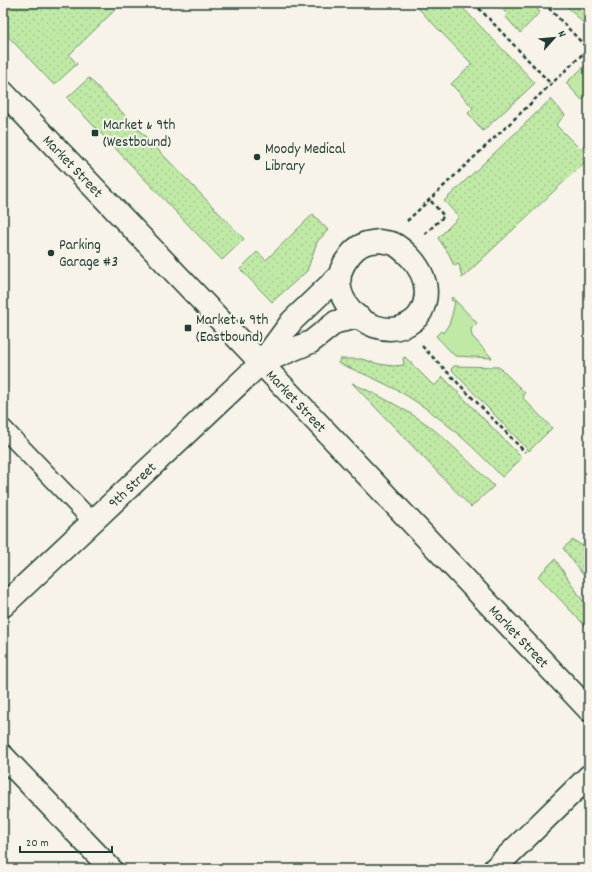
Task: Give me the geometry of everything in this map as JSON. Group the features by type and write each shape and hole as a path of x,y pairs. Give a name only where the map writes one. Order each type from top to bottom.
{"street":[{"name":"Market Street","path":"3,92 261,362 589,710"},
{"name":"9th Street","path":"3,606 261,362 292,321 338,277 343,263 352,252 364,244 379,241 393,244 404,250 414,261 423,275 427,289 425,302 420,314 410,324 395,329 371,325 359,317 347,305 340,291 338,277"},
{"name":"9th Street","path":"261,362 311,342 336,322 359,317"},
{"path":"3,756 111,869"},
{"path":"494,869 589,776"}],"lane":[{"path":"3,428 93,522"}],"path":[{"path":"474,3 551,84"},
{"path":"404,223 589,49 544,3"},
{"path":"423,237 444,216 430,200"},
{"path":"421,345 525,452"}],"green space":[{"path":"122,3 69,55 77,64 54,85 3,31 3,14 8,6 5,4"},
{"path":"413,3 458,3 535,83 483,131 468,113 473,108 451,84 472,64"},
{"path":"496,3 534,3 540,12 520,33 505,16 507,14"},
{"path":"564,3 584,3 589,8 589,29"},
{"path":"589,62 589,94 582,100 566,83"},
{"path":"89,78 244,239 222,260 67,98"},
{"path":"551,99 565,115 556,125 580,149 589,141 589,158 462,278 459,264 454,266 449,254 438,238 459,217 444,201"},
{"path":"313,214 328,230 317,242 307,271 272,302 240,269 257,252 266,260"},
{"path":"452,297 477,323 471,329 472,336 492,358 455,356 436,336 441,331 443,333 449,324 455,302 451,300"},
{"path":"405,357 434,386 443,377 522,458 502,477 461,436 427,409 406,395 387,385 338,363 340,359 362,359 393,366 404,365 403,358"},
{"path":"454,366 499,367 525,393 523,398 552,428 529,451 451,369"},
{"path":"352,383 391,402 428,425 494,486 471,507"},
{"path":"589,525 589,578 587,580 563,548 573,540 583,546"},
{"path":"555,559 589,610 589,630 538,576"}],"place":[{"name":"Market & 9th (Westbound)","path":"95,133"},
{"name":"Moody Medical Library","path":"257,157"},
{"name":"Parking Garage #3","path":"51,253"},
{"name":"Market & 9th (Eastbound)","path":"188,328"}]}
